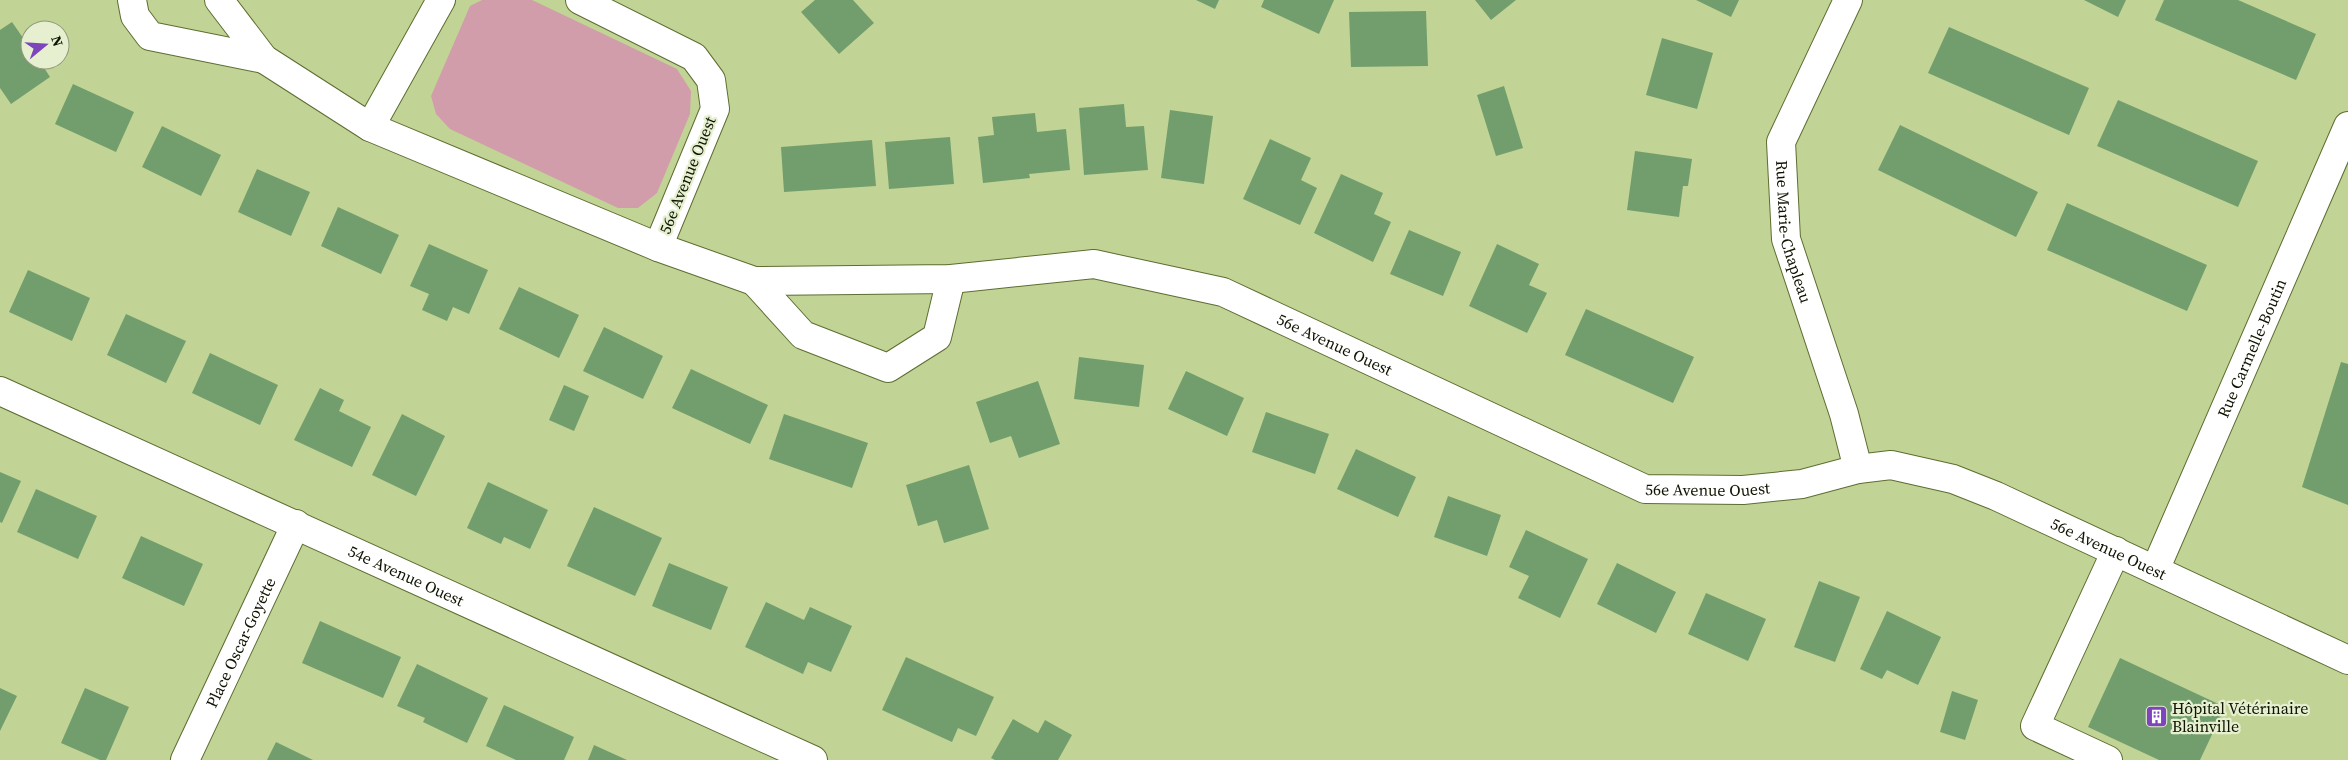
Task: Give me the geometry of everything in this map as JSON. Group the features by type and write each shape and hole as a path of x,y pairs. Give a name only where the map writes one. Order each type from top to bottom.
{"street":[{"name":"56e Avenue Ouest","path":"132,0 135,16 150,36 264,59"},
{"name":"56e Avenue Ouest","path":"219,0 264,59 370,127 658,247 754,281 951,279 1094,264 1223,292 1645,489 1743,490 1802,484 1858,469 1891,466 1953,479 1996,496 2348,660"},
{"path":"370,127 441,0"},
{"name":"56e Avenue Ouest","path":"580,0 694,56 711,80 715,110 658,247"},
{"name":"Rue Marie-Chapleau","path":"1848,0 1782,142 1786,238 1844,414 1858,469"},
{"name":"Rue Carmelle-Boutin","path":"2155,570 2348,126"},
{"name":"56e Avenue Ouest","path":"754,281 803,335 888,368 937,337 951,279"},
{"name":"54e Avenue Ouest","path":"0,391 813,760"},
{"name":"Place Oscar-Goyette","path":"185,760 296,524"},
{"path":"2108,760 2035,726 2116,551"}],"shaded area":[{"path":"482,0 532,0 677,69 691,91 690,114 657,193 638,208 618,208 450,129 436,114 431,96 470,6"}],"building":[{"path":"815,0 853,0 874,23 839,54 801,12"},
{"path":"1196,0 1219,0 1215,9"},
{"path":"1264,0 1334,0 1319,34 1261,7"},
{"path":"1475,0 1516,0 1491,20"},
{"path":"1696,0 1739,0 1731,17"},
{"path":"2084,0 2126,0 2118,17"},
{"path":"2164,0 2238,0 2316,34 2296,80 2155,20"},
{"path":"1426,11 1428,66 1351,67 1349,12"},
{"path":"12,22 20,34 20,70 45,70 50,77 11,104 0,88 0,30"},
{"path":"1949,27 2089,88 2069,135 1928,73"},
{"path":"1662,38 1713,53 1697,109 1646,95"},
{"path":"73,84 134,112 116,152 55,124"},
{"path":"1504,86 1523,148 1496,156 1477,95"},
{"path":"2118,100 2258,161 2238,207 2097,146"},
{"path":"1124,104 1126,127 1144,126 1148,170 1084,175 1079,108"},
{"path":"1170,110 1213,116 1204,184 1161,178"},
{"path":"1035,113 1037,132 1066,129 1070,170 1029,174 1030,178 983,183 978,137 994,135 992,117"},
{"path":"1900,125 2038,192 2016,237 1878,170"},
{"path":"162,126 221,155 201,196 142,167"},
{"path":"950,137 954,184 889,189 885,142"},
{"path":"1270,139 1311,158 1301,180 1317,188 1300,225 1243,199"},
{"path":"872,140 876,186 784,192 781,147"},
{"path":"1635,151 1692,159 1688,186 1683,186 1679,217 1627,210"},
{"path":"257,169 310,192 291,236 238,212"},
{"path":"1341,174 1383,193 1374,214 1391,222 1373,262 1314,233"},
{"path":"2067,203 2207,265 2187,311 2047,250"},
{"path":"338,207 399,235 381,274 321,246"},
{"path":"1409,230 1461,252 1443,296 1390,274"},
{"path":"429,244 488,270 469,314 453,307 447,321 422,310 429,294 410,286"},
{"path":"1497,244 1539,264 1529,285 1547,293 1527,333 1469,306"},
{"path":"28,270 90,298 72,341 9,312"},
{"path":"519,287 579,315 559,358 499,329"},
{"path":"1586,309 1694,357 1673,403 1565,355"},
{"path":"126,314 186,341 166,383 107,355"},
{"path":"604,327 663,356 643,399 583,371"},
{"path":"210,353 278,385 260,425 192,393"},
{"path":"1079,357 1144,365 1139,407 1074,399"},
{"path":"2341,362 2348,364 2348,505 2302,487"},
{"path":"691,369 768,405 750,444 672,408"},
{"path":"1186,371 1244,398 1227,436 1168,409"},
{"path":"1038,381 1060,444 1019,458 1011,436 990,443 976,402"},
{"path":"564,385 589,396 574,431 549,420"},
{"path":"320,388 344,400 339,411 371,427 352,467 294,440"},
{"path":"1266,412 1329,434 1315,474 1252,452"},
{"path":"402,414 445,436 416,496 372,475"},
{"path":"784,414 868,443 852,488 769,459"},
{"path":"1356,449 1416,477 1398,517 1337,489"},
{"path":"969,465 989,529 944,543 937,520 918,526 906,485"},
{"path":"0,472 21,481 2,523 0,522"},
{"path":"488,482 548,510 530,549 504,537 501,544 467,528"},
{"path":"36,489 97,516 78,559 17,532"},
{"path":"1448,496 1501,515 1487,556 1434,537"},
{"path":"594,507 662,538 635,596 567,566"},
{"path":"1526,530 1588,559 1560,618 1518,598 1529,576 1509,567"},
{"path":"141,536 203,564 184,606 122,578"},
{"path":"669,563 728,587 711,630 652,606"},
{"path":"1617,563 1676,592 1656,633 1597,604"},
{"path":"1819,581 1860,597 1835,662 1794,647"},
{"path":"1706,593 1766,619 1748,661 1688,634"},
{"path":"766,602 804,620 810,607 852,626 831,672 808,662 803,674 745,647"},
{"path":"1887,611 1941,637 1918,685 1887,670 1882,679 1860,669"},
{"path":"320,621 401,657 383,698 302,663"},
{"path":"906,657 994,697 976,736 958,728 952,742 882,710"},
{"name":"Hôpital Vétérinaire Blainville","path":"2120,658 2225,707 2200,760 2159,760 2088,727"},
{"path":"417,664 488,698 467,743 423,722 425,718 397,706"},
{"path":"0,688 17,696 0,731"},
{"path":"85,688 129,707 106,760 100,760 61,743"},
{"path":"1952,691 1978,700 1965,740 1940,732"},
{"path":"504,705 574,737 564,760 516,760 486,746"},
{"path":"1013,719 1038,733 1045,720 1072,735 1058,760 995,760 991,758"},
{"path":"276,742 313,760 267,760"},
{"path":"594,745 627,760 588,760"}],"place":[{"name":"Hôpital Vétérinaire Blainville","path":"2156,717"}]}
